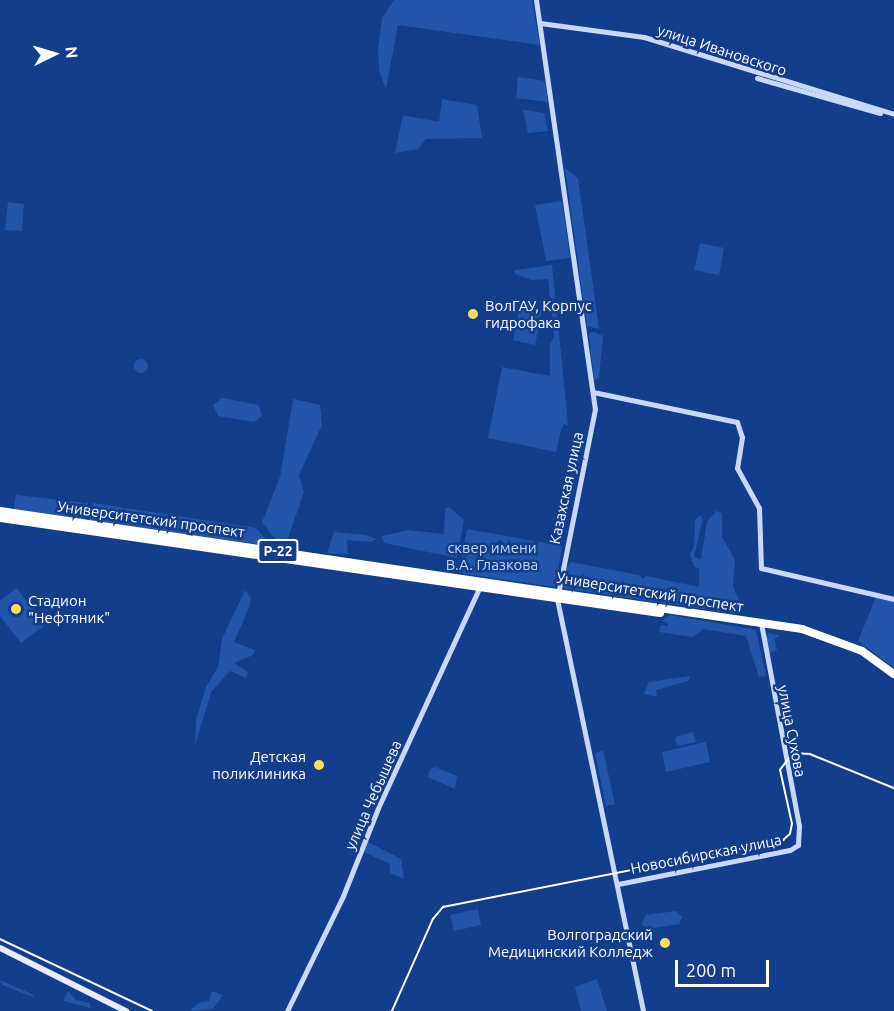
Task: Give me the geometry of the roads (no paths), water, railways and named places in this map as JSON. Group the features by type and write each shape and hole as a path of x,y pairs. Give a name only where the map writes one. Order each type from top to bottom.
{"highway":[{"name":"Университетский проспект","path":"0,512 395,572 480,588 557,595"},
{"name":"Университетский проспект","path":"0,518 824,634 862,651 894,674"},
{"name":"Университетский проспект","path":"760,624 841,646 894,679"}],"main road":[{"path":"0,948 126,1011"}],"street":[{"name":"Казахская улица","path":"536,0 593,392 593,421 557,595 643,1011"},
{"name":"улица Ивановского","path":"540,25 644,37 894,115"},
{"path":"593,392 737,422 742,437 737,468 759,508 758,561 765,571 894,599"},
{"name":"улица Чебышева","path":"286,1011 343,897 378,808 480,588"},
{"name":"улица Сухова","path":"760,624 799,826 798,845"},
{"name":"Новосибирская улица","path":"618,884 790,850 798,845"}],"tram line":[{"path":"392,1011 433,919 443,907 783,840 790,834 792,824 780,770 793,753 810,754 894,788"},
{"path":"0,939 152,1011"}],"place":[{"name":"ВолГАУ, Корпус гидрофака","path":"473,314"},
{"name":"Стадион \"Нефтяник\"","path":"16,609"},
{"name":"Детская поликлиника","path":"319,765"},
{"name":"Волгоградский Медицинский Колледж","path":"665,943"}],"park label":[{"name":"сквер имени В.А. Глазкова","path":"492,556"}]}
